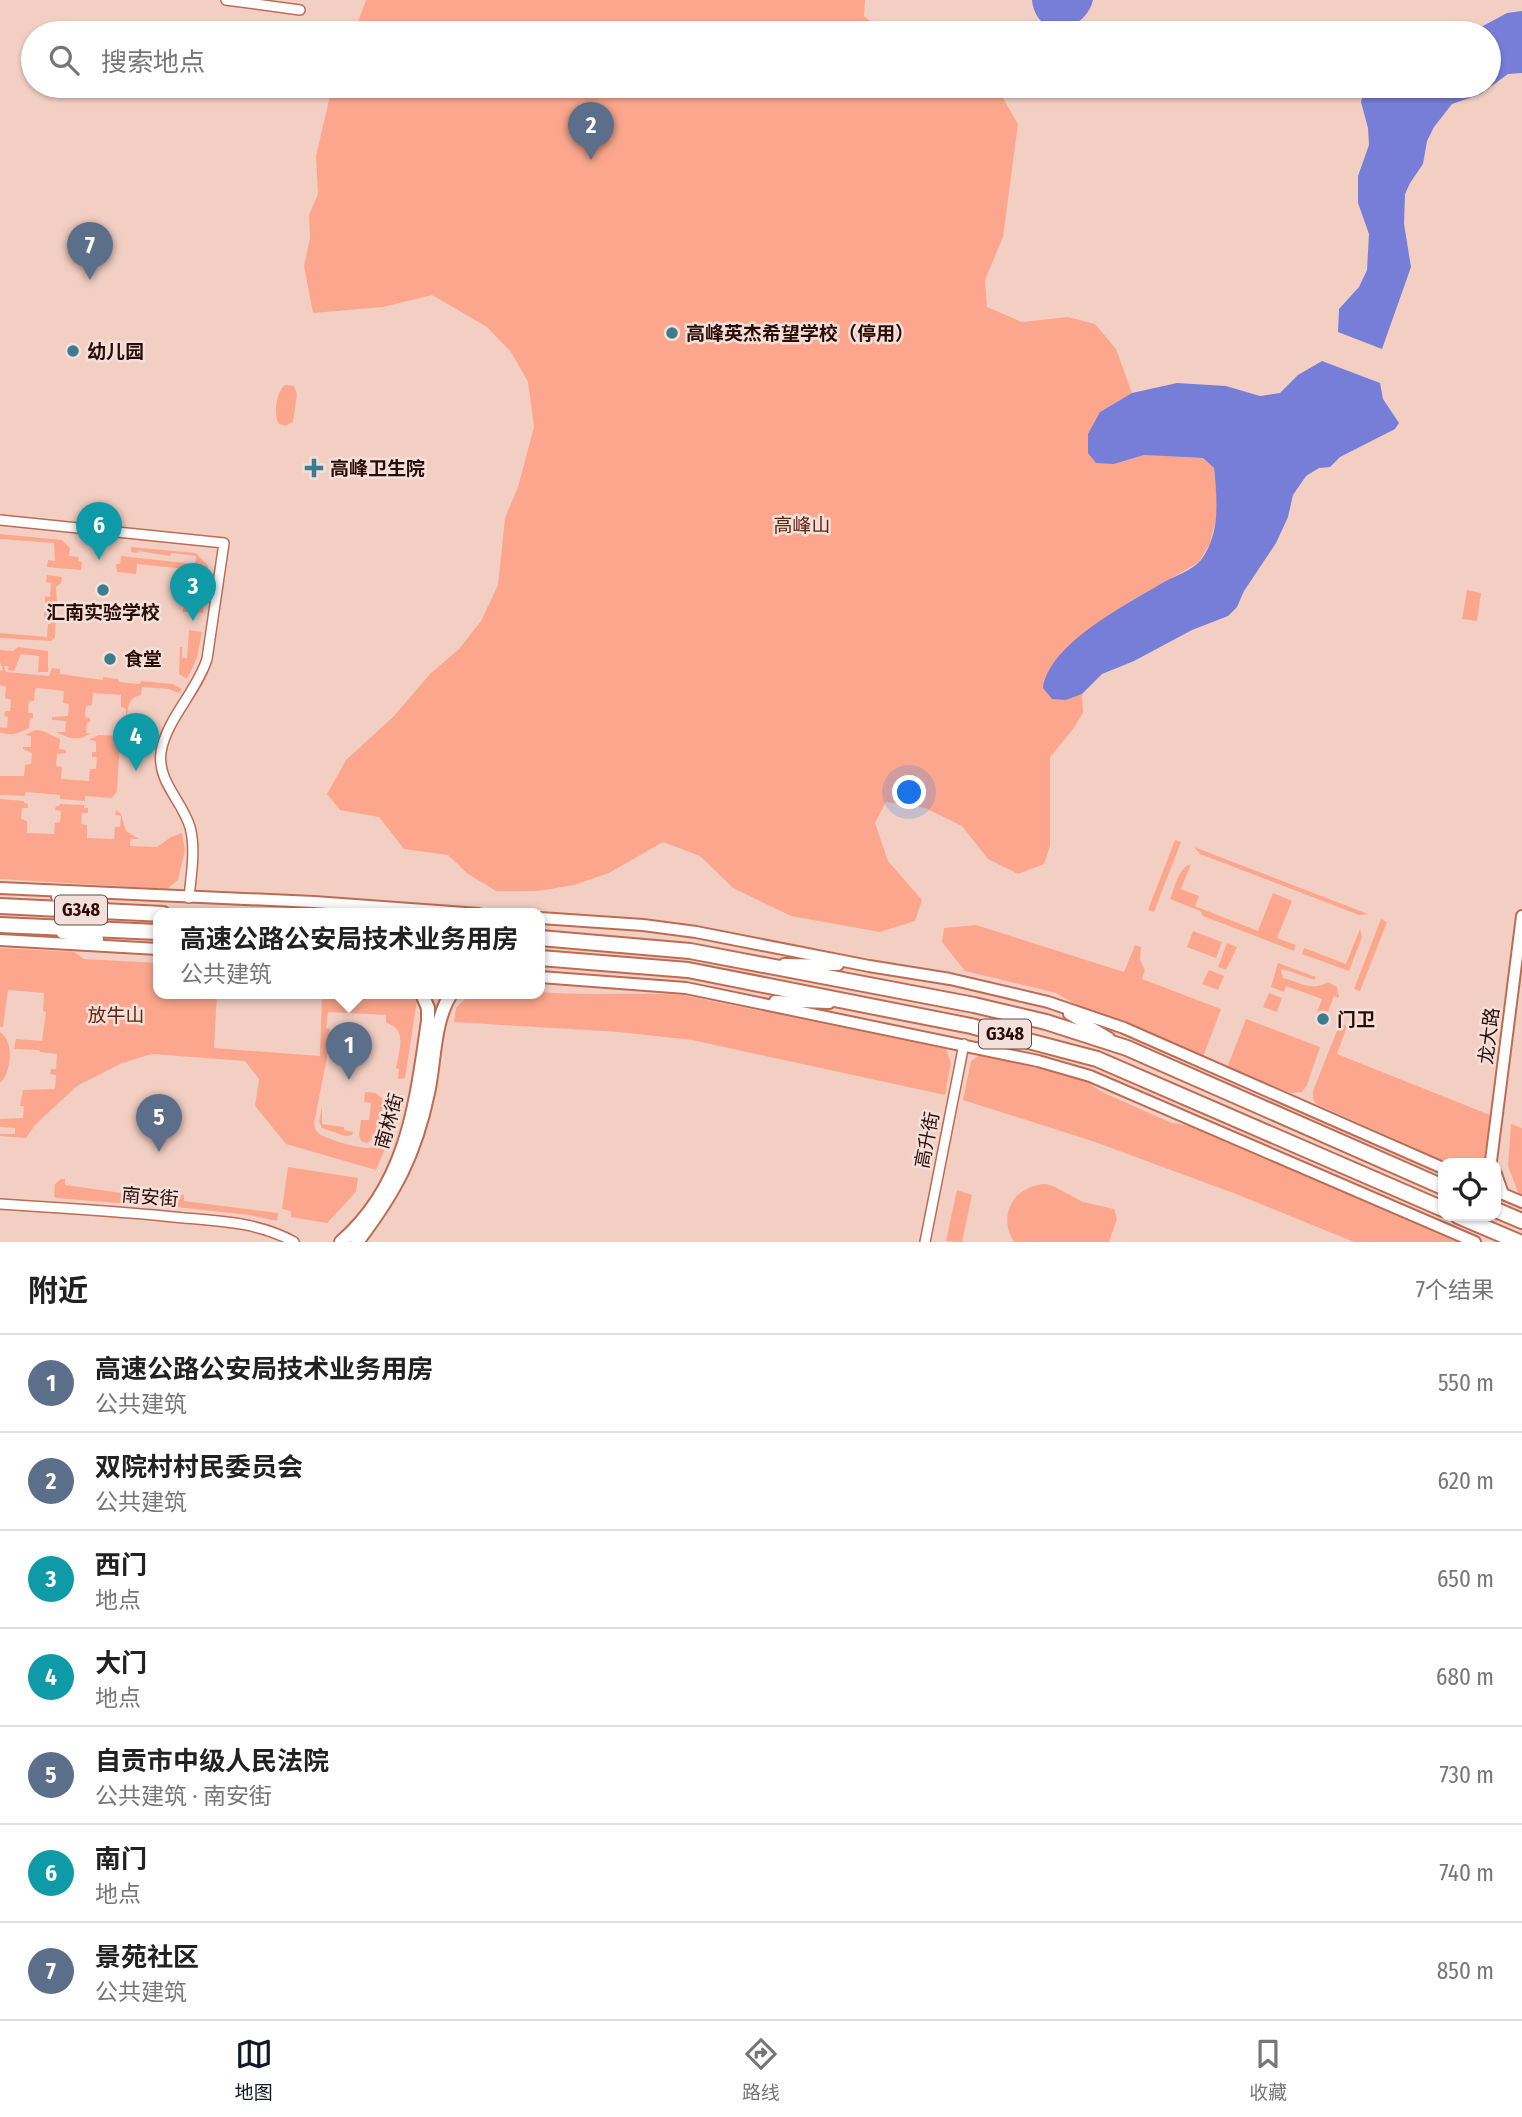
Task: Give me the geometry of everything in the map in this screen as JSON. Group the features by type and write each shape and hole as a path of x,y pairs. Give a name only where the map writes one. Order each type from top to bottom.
{"highway":[{"name":"G348","path":"0,906 153,914"},
{"name":"G348","path":"0,925 153,932"},
{"name":"G348","path":"545,937 690,951 974,1005 1046,1022 1127,1048 1438,1185"},
{"name":"G348","path":"545,958 688,970 971,1026 1097,1059 1438,1207"},
{"path":"1501,1212 1521,1220"},
{"path":"1469,1221 1515,1241"}],"main road":[{"name":"南林街","path":"341,1242 351,1234 391,1177 406,1142 414,1115 428,1021 428,1008 424,999"},
{"path":"357,1242 384,1208 410,1158 428,1092 444,1007 448,999"}],"street":[{"path":"226,0 300,10"},
{"path":"0,520 224,543 202,674 170,729 162,751 165,780 185,815 192,837 189,898"},
{"path":"0,888 396,908"},
{"path":"17,889 140,913"},
{"name":"龙大路","path":"1492,1158 1522,916"},
{"path":"545,918 643,925 696,932 950,979 1048,1002 1124,1028 1438,1166"},
{"path":"29,927 143,948"},
{"path":"0,940 153,948"},
{"path":"747,963 869,966"},
{"path":"545,977 686,988 1038,1060 1090,1076 1475,1242"},
{"path":"744,999 857,1005"},
{"path":"1048,1002 1127,1048"},
{"name":"高升街","path":"925,1242 964,1044"},
{"path":"1501,1193 1522,1202"},
{"name":"南安街","path":"0,1204 228,1222 267,1231 294,1242"}],"green space":[{"path":"366,0 865,0 864,16 870,21 358,21"},
{"name":"高峰山","path":"1003,98 1018,124 1003,237 985,280 987,307 1022,322 1068,317 1095,324 1116,349 1132,393 1100,412 1114,464 1144,455 1203,458 1214,468 1218,511 1210,543 1199,562 1107,616 1066,700 1082,694 1083,713 1050,757 1050,846 1044,864 1018,874 988,859 962,826 925,808 886,802 875,823 888,861 922,900 915,921 880,932 791,916 733,888 700,856 663,842 609,873 574,885 538,891 496,891 468,874 448,855 404,849 379,817 340,810 327,794 346,760 394,716 430,674 459,649 481,621 498,585 505,518 518,487 534,427 528,382 511,352 487,327 432,295 383,307 313,313 304,266 310,238 309,215 318,194 316,156 329,100"},
{"path":"285,385 294,386 297,394 293,422 285,426 279,424 276,410 279,393"},
{"path":"0,534 62,540 70,548 69,556 79,557 78,561 82,562 81,570 47,567 48,560 55,561 54,543 0,539"},
{"path":"131,547 196,553 208,566 203,613 193,612 195,582 190,581 187,612 183,612 187,569 137,564 136,574 117,572 116,564 120,564 121,556 195,564 196,556 137,553 131,552"},
{"path":"47,575 62,577 61,583 56,587 57,604 45,603 45,596 50,597 51,583 46,582"},
{"path":"1467,590 1481,593 1477,621 1462,619"},
{"path":"44,611 56,612 55,637 51,641 0,638 0,633 47,637 51,619 44,619"},
{"path":"189,630 202,632 197,658 187,679 179,674 180,647 182,658 187,658"},
{"path":"18,647 48,651 48,672 38,672 39,656 21,654 14,671 8,670 9,666 4,666 6,672 49,676 52,668 60,669 60,674 103,680 103,677 140,684 141,681 173,684 182,689 179,693 169,689 142,687 141,695 133,698 129,704 126,719 126,709 121,707 121,695 93,693 92,705 86,706 85,717 90,718 86,733 90,734 77,738 56,732 65,732 66,721 52,720 52,717 68,716 69,704 63,703 64,691 38,688 35,689 34,701 29,701 28,713 33,713 33,718 30,718 29,728 15,734 0,732 0,727 7,728 8,717 4,716 5,711 10,711 11,700 5,698 6,687 0,685 0,671 3,670 0,650 13,651"},
{"path":"35,730 60,739 59,749 66,750 66,753 57,754 56,766 62,767 61,779 89,781 90,769 96,769 97,757 92,757 92,752 96,752 96,741 89,740 98,735 122,736 118,737 117,791 112,798 85,796 85,801 60,799 60,795 26,792 25,796 0,795 0,776 24,776 25,765 31,764 32,753 23,747 31,747 31,736 25,735"},
{"path":"0,799 24,801 28,804 28,808 22,808 21,819 27,821 27,833 54,834 55,823 60,822 61,811 55,810 60,804 84,805 84,808 88,808 88,813 82,813 81,824 87,825 87,838 114,839 115,827 120,827 121,816 115,815 116,810 121,814 126,831 139,839 130,839 130,846 157,847 182,833 185,850 178,880 167,889 0,879"},
{"path":"1175,840 1181,842 1154,912 1148,910"},
{"path":"1194,847 1368,914 1359,915 1200,854"},
{"path":"1191,864 1181,889 1199,896 1195,906 1258,931 1273,893 1292,901 1277,938 1296,945 1294,951 1203,916 1200,911 1170,899 1183,869"},
{"path":"1381,919 1387,922 1360,991 1354,989"},
{"path":"976,925 1124,972 1135,945 1141,947 1140,960 1145,970 1142,979 1221,1009 1203,1057 1080,1007 1056,993 965,971 942,942 944,928"},
{"path":"1360,929 1362,937 1349,971 1302,954 1304,948 1346,964"},
{"path":"1193,931 1222,942 1216,958 1187,947"},
{"path":"1227,943 1237,947 1226,970 1218,967"},
{"name":"放牛山","path":"0,948 74,952 84,959 153,963 153,999 217,999 214,1048 320,1056 322,999 417,1001 405,1078 398,1079 399,1069 396,1068 400,1035 393,1026 386,1023 386,1015 328,1012 328,1052 314,1124 317,1131 330,1139 371,1148 378,1140 393,1094 401,1094 392,1132 376,1170 286,1144 255,1106 259,1079 245,1061 152,1054 122,1063 77,1086 35,1125 26,1138 0,1136 15,1134 15,1128 0,1127 0,1119 23,1118 24,1106 20,1106 23,1090 55,1089 56,1075 50,1074 51,1069 56,1069 57,1054 14,1049 16,1039 42,1041 46,1012 43,1011 44,993 8,990 3,1027 0,1027"},
{"path":"1278,963 1316,977 1314,980 1283,969 1283,978 1311,986 1328,982 1337,987 1339,998 1334,996 1327,1015 1322,1013 1319,1019 1315,1018 1322,999 1286,986 1284,992 1271,987"},
{"path":"1209,970 1224,976 1218,990 1202,984"},
{"path":"545,992 683,995 946,1049 951,1063 945,1095 692,1040 619,1032 454,1022 456,1008 465,999 545,999"},
{"path":"1269,993 1282,998 1277,1012 1263,1007"},
{"path":"1246,1019 1320,1047 1302,1092 1291,1093 1227,1068"},
{"path":"1340,1023 1347,1026 1337,1054 1490,1115 1485,1158 1438,1158 1316,1104 1313,1091"},
{"path":"347,1026 365,1031 367,1038 364,1059 333,1056 338,1031"},
{"path":"0,1032 8,1042 10,1057 7,1072 0,1083"},
{"path":"981,1054 1084,1080 1102,1092 1172,1123 1191,1126 1457,1242 1354,1242 1236,1194 1095,1142 963,1100 971,1061"},
{"path":"365,1092 376,1093 385,1101 373,1138 367,1143 361,1141 359,1135 361,1120 369,1120 371,1103 364,1102"},
{"path":"322,1107 322,1124 344,1127 344,1130 353,1132 352,1135 345,1136 322,1128 319,1122"},
{"path":"1511,1124 1522,1128 1522,1196 1519,1195 1508,1166"},
{"path":"288,1167 358,1178 356,1192 327,1223 291,1217 291,1211 282,1209"},
{"path":"65,1179 65,1185 136,1195 137,1189 146,1193 143,1205 56,1198 55,1184"},
{"path":"1046,1184 1083,1202 1114,1209 1117,1219 1109,1242 1014,1242 1007,1222 1012,1203 1025,1190"},
{"path":"957,1190 972,1195 962,1242 946,1241"},
{"path":"178,1195 184,1195 184,1201 278,1213 277,1221 176,1207 174,1201"}],"water":[{"path":"1032,0 1093,0 1088,12 1078,21 1041,21 1035,13"},
{"path":"1522,11 1522,73 1508,74 1501,79 1501,21 1492,21 1507,13"},
{"path":"1362,98 1469,98 1452,104 1434,127 1427,141 1423,164 1405,194 1404,224 1411,267 1382,349 1338,332 1339,309 1359,287 1367,270 1369,234 1358,203 1358,176 1369,145 1368,128"},
{"path":"1322,361 1380,383 1383,399 1399,423 1395,429 1340,457 1330,467 1319,468 1306,476 1293,495 1288,517 1276,543 1244,591 1237,607 1228,616 1192,630 1134,661 1102,674 1082,694 1066,700 1052,699 1043,688 1048,671 1074,640 1111,613 1198,564 1207,550 1215,527 1214,468 1203,458 1144,455 1114,464 1096,463 1088,453 1088,434 1100,412 1132,393 1177,383 1226,386 1260,396 1280,393 1298,375"}],"place":[{"name":"双院村村民委员会","path":"591,160"},
{"name":"景苑社区","path":"90,280"},
{"name":"高峰英杰希望学校（停用）","path":"672,333"},
{"name":"幼儿园","path":"73,351"},
{"name":"高峰卫生院","path":"314,468"},
{"name":"南门","path":"99,560"},
{"name":"汇南实验学校","path":"103,590"},
{"name":"西门","path":"193,621"},
{"name":"食堂","path":"110,659"},
{"name":"大门","path":"136,771"},
{"name":"门卫","path":"1323,1019"},
{"name":"高速公路公安局技术业务用房","path":"349,1080"},
{"name":"自贡市中级人民法院","path":"159,1152"}]}
